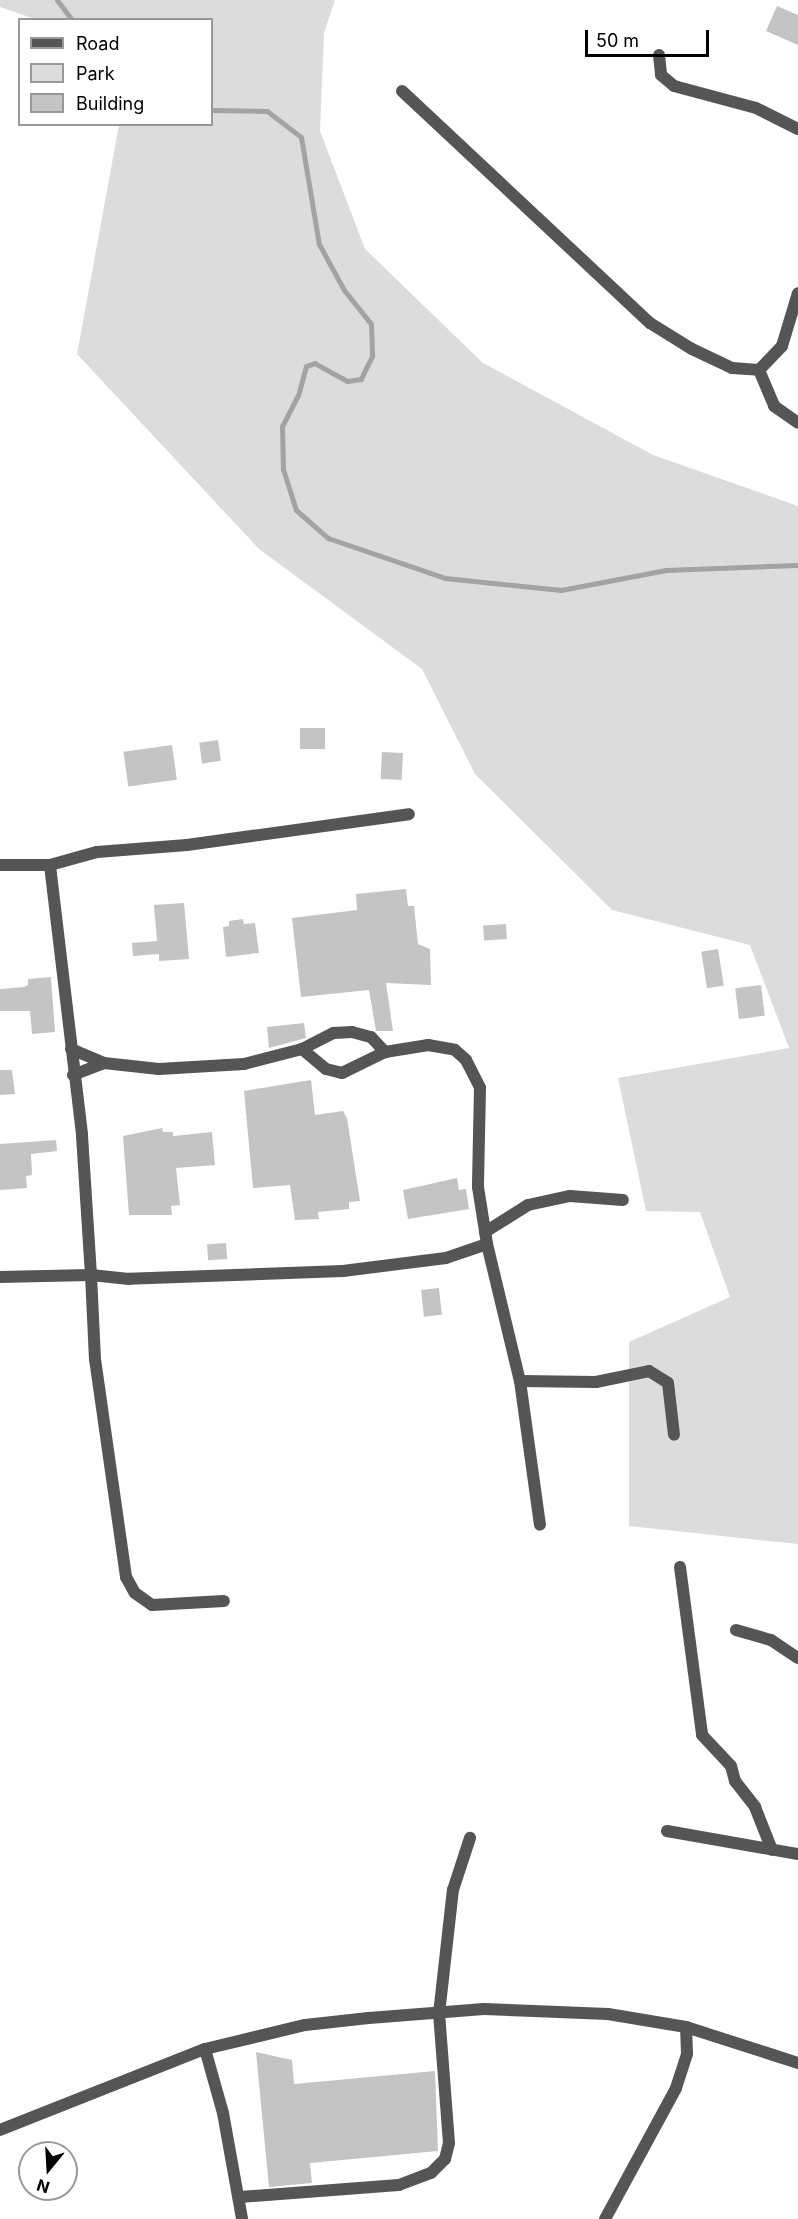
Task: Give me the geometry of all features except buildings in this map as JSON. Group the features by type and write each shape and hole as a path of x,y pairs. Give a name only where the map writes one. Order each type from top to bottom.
{"street":[{"path":"659,55 661,75 674,86 756,108 798,129"},
{"path":"402,91 650,323 732,368 759,370"},
{"path":"759,370 782,346 798,293"},
{"path":"759,370 774,406 798,423"},
{"path":"0,864 50,865 97,852 188,845 409,814"},
{"path":"50,865 82,1134 95,1359 126,1577 135,1593 152,1605 224,1601"},
{"path":"71,1049 104,1064 159,1069 244,1064 302,1049 312,1041 334,1033 352,1032 371,1037 385,1052"},
{"path":"302,1049 326,1069 342,1073 385,1052 428,1045 454,1050 466,1060 480,1088 478,1187 486,1238 520,1381 540,1525"},
{"path":"74,1075 104,1064"},
{"path":"0,1277 91,1275 129,1279 343,1271 446,1258 486,1238 528,1205 570,1196 623,1200"},
{"path":"520,1381 596,1382 649,1371 668,1383 674,1435"},
{"path":"680,1568 702,1735 731,1766 735,1781 755,1807 772,1850"},
{"path":"736,1630 771,1640 798,1658"},
{"path":"668,1830 798,1854"},
{"path":"240,2197 399,2186 431,2173 446,2159 449,2143 439,2014 453,1890 470,1838"},
{"path":"0,2130 206,2049 305,2025 439,2014 555,2009 686,2027 798,2063"},
{"path":"604,2219 676,2088 687,2054 686,2027"},
{"path":"206,2049 240,2197 242,2219"}],"green space":[{"path":"0,0 335,0 324,33 320,131 365,249 483,363 653,455 798,506 798,1544 629,1526 629,1342 730,1297 700,1212 646,1211 618,1078 789,1048 750,945 612,910 475,774 422,669 259,549 77,354 119,126 213,126 213,18 32,18 0,7"}],"waterway":[{"path":"57,0 70,18"},
{"path":"213,110 267,111 301,137 319,244 344,290 371,324 372,356 361,379 347,381 315,363 306,366 298,395 282,426 283,469 296,510 328,538 445,578 561,590 666,570 798,565"}]}
